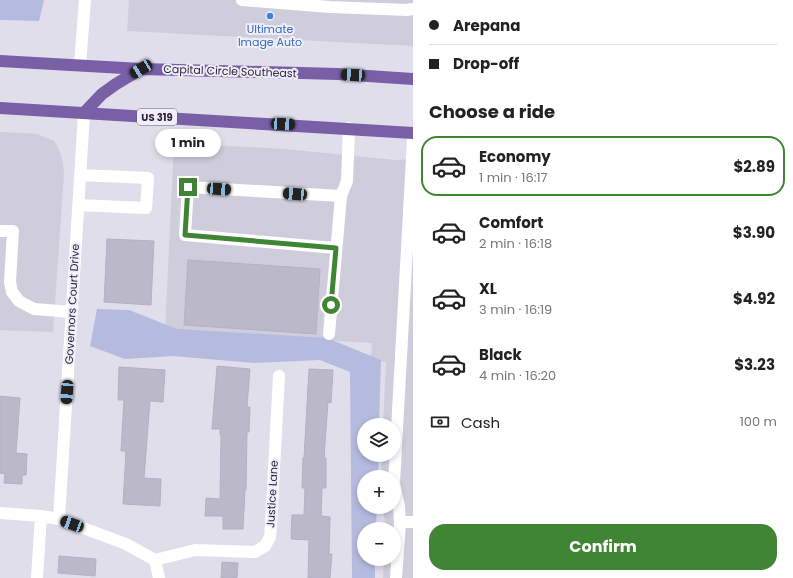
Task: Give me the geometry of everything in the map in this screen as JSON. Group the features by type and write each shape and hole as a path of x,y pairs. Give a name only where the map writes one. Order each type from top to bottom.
{"main road":[{"name":"Capital Circle Southeast","path":"0,61 141,69 338,74 413,79"},
{"path":"84,113 102,94 141,69"},
{"name":"US 319","path":"0,108 413,133"}],"street":[{"path":"80,65 85,0"},
{"path":"242,0 330,3 407,10 413,8"},
{"name":"Governors Court Drive","path":"59,519 84,113"},
{"path":"329,334 341,196 347,182 349,128"},
{"path":"400,522 399,506 394,483 411,208 413,140"},
{"path":"78,206 146,208 148,178 80,175"},
{"path":"336,248 185,235 188,187 341,196"},
{"path":"0,231 13,231 10,282 12,292 19,302 34,309 72,312"},
{"name":"Justice Lane","path":"155,560 195,550 254,552 265,546 270,537 279,376"},
{"path":"0,513 42,516 59,519 126,544 155,560 159,578"},
{"path":"37,578 42,516"},
{"path":"401,522 413,522"},
{"path":"396,578 397,566"}],"shaded area":[{"path":"0,0 44,0 39,21 0,20"},
{"name":"Ultimate Image Auto","path":"129,0 413,0 413,46 127,31"},
{"path":"0,132 37,134 54,141 63,162 64,174 53,332 0,330"},
{"path":"174,143 284,149 396,160 413,159 413,578 383,578 384,566 401,566 401,522 386,522 384,514 401,514 401,470 381,470 382,462 401,462 401,418 383,418 386,362 371,360 372,343 165,331"},
{"path":"97,309 129,310 177,329 327,338 381,360 379,418 357,418 357,462 379,462 378,470 357,470 357,514 377,514 376,522 357,522 357,566 375,566 375,578 352,578 350,372 320,360 254,363 173,356 125,359 90,346"}],"building":[{"path":"107,239 154,241 151,305 104,302"},
{"path":"188,260 320,269 316,334 184,325"},
{"path":"217,366 250,369 247,407 250,407 249,432 247,432 246,490 243,529 223,529 223,516 205,516 206,498 220,499 221,435 220,429 212,429"},
{"path":"119,367 165,370 163,402 150,401 144,478 161,479 160,506 123,504 126,451 121,451 124,400 118,400"},
{"path":"309,369 333,370 331,403 328,402 324,458 326,458 326,488 322,488 321,516 330,517 329,554 332,554 330,578 308,578 309,540 291,539 292,515 304,515 305,488 302,488 303,458"},
{"path":"0,396 20,398 16,453 27,454 26,475 22,475 22,484 4,483 5,474 0,473"},
{"path":"59,556 96,559 95,576 58,573"},
{"path":"222,562 238,563 237,578 221,578"}],"place":[{"name":"Ultimate Image Auto","path":"270,16"}],"route":[{"path":"188,187 185,235 336,248 331,305"}]}
